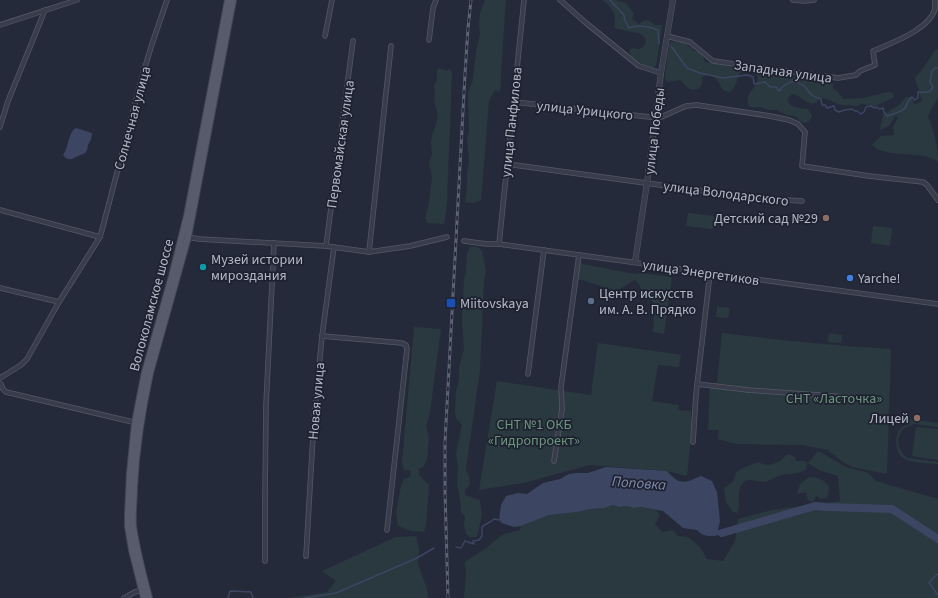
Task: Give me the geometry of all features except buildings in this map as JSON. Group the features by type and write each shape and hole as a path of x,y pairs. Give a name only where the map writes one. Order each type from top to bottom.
{"main road":[{"path":"227,19 228,0"},
{"path":"227,19 233,0"},
{"name":"Волоколамское шоссе","path":"144,598 132,550 128,526 130,473 138,423 185,236 227,19"},
{"name":"Волоколамское шоссе","path":"138,423 133,525 137,549 149,598"}],"street":[{"path":"0,25 77,0"},
{"name":"Солнечная улица","path":"0,381 27,359 59,302 100,237 142,77 167,0"},
{"path":"325,36 332,0"},
{"path":"429,40 433,8 436,0"},
{"name":"улица Панфилова","path":"499,244 524,0"},
{"path":"560,0 638,66 661,73"},
{"name":"улица Победы","path":"635,262 672,0"},
{"path":"793,0 814,0"},
{"name":"Западная улица","path":"667,36 690,42 713,61 838,78 856,75 860,71 875,65 873,51 906,37 920,28 931,17 935,9 935,0"},
{"path":"0,127 8,101 45,10"},
{"name":"Первомайская улица","path":"326,246 353,41"},
{"path":"369,252 392,46"},
{"name":"улица Урицкого","path":"514,102 656,117"},
{"path":"656,117 659,118 686,106 697,105 789,120 798,124 805,132 802,166 923,182 938,200"},
{"name":"улица Володарского","path":"507,164 745,197 802,201"},
{"path":"0,210 100,237"},
{"path":"185,236 199,239 326,246 369,252 410,246 447,237"},
{"name":"улица Энергетиков","path":"464,241 499,244 635,262 938,304"},
{"path":"265,561 266,405 274,243"},
{"name":"Новая улица","path":"306,556 314,419 322,336 334,247"},
{"path":"528,374 544,250"},
{"path":"554,461 562,409 561,387 579,255"},
{"path":"693,442 697,384 710,273"},
{"path":"0,288 59,302"},
{"path":"322,336 402,343 406,345 407,349 387,530"},
{"path":"0,381 3,390 6,392 138,423"},
{"path":"697,384 748,390 874,399"},
{"path":"124,598 142,590"}],"green space":[{"path":"485,0 506,0 500,92 495,90 489,100 481,200 473,203 465,202 469,162 467,139 469,132 468,92 473,80 476,52 480,34 480,13"},
{"path":"602,0 615,0 626,3 634,14 632,17 633,20 639,24 645,20 655,25 662,25 656,66 653,68 643,65 631,56 630,49 641,49 645,45 646,42 644,37 638,33 614,28 614,13 609,5"},
{"path":"672,41 684,43 694,51 702,54 705,62 785,75 789,78 797,76 830,81 833,84 833,89 837,91 843,99 863,98 888,92 892,93 894,97 876,106 861,104 855,106 839,104 823,98 820,98 816,102 810,103 792,94 788,101 789,104 808,109 812,116 808,122 804,123 795,116 787,115 776,110 769,110 761,107 750,107 747,99 758,77 750,72 741,72 734,88 730,92 723,90 715,78 710,75 703,77 701,87 694,90 687,87 680,80 668,82 665,79 669,44"},
{"path":"938,49 938,98 928,117 935,139 938,161 924,156 887,152 878,149 872,145 881,136 894,135 893,127 898,118 896,115 889,126 880,130 883,115 899,105 906,97 912,97 914,105 922,101 915,78 935,50"},
{"path":"439,68 447,71 450,69 452,72 447,203 444,224 427,223 425,217 429,203 432,177 429,164 432,154 431,142 438,114 434,100 434,86 437,80 437,70"},
{"path":"688,213 714,216 713,229 686,226"},
{"path":"873,226 892,228 890,246 871,243"},
{"path":"474,246 482,251 486,270 484,280 480,370 466,469 470,483 465,490 465,495 480,500 482,515 476,537 470,537 466,534 464,525 465,516 461,512 457,485 458,467 456,453 462,425 456,418 455,413 459,367 464,349 462,320 466,259 470,247"},
{"path":"578,263 629,273 672,277 664,334 653,332 655,304 651,300 642,297 640,286 635,280 616,291 576,279"},
{"path":"717,307 730,308 728,318 716,317"},
{"path":"414,327 441,329 430,412 426,426 429,438 427,459 424,466 419,469 419,475 429,485 426,525 424,532 411,531 398,526 396,513 401,486 404,479 410,477 411,471 404,470 402,463"},
{"name":"СНТ «Ласточка»","path":"722,333 891,349 887,474 852,467 840,460 828,450 801,445 736,444 718,439 719,430 708,430 710,383 717,383"},
{"path":"829,333 842,335 841,343 828,342"},
{"name":"СНТ №1 ОКБ «Гидропроект»","path":"598,343 681,355 679,367 658,365 652,401 679,405 678,410 691,411 692,426 687,476 667,471 590,465 523,483 479,490 497,381 591,395"},
{"path":"908,419 938,423 938,427 914,424 906,427 902,430 898,439 899,447 902,453 907,458 938,462 938,464 907,460 900,454 896,446 897,436 901,428 907,425"},
{"path":"916,427 938,429 938,460 912,456"},
{"path":"818,451 846,467 868,473 876,481 938,499 938,598 464,598 466,575 465,562 485,549 502,535 520,530 521,526 549,515 605,508 612,505 633,508 641,507 656,510 660,515 655,524 662,532 673,530 678,536 688,537 700,547 707,559 723,561 735,541 738,519 772,510 840,501 838,476 819,470 808,463"},
{"path":"788,454 795,457 796,461 807,462 806,470 781,475 764,482 750,480 745,481 739,490 739,506 737,513 733,512 726,502 724,488 734,480 737,472 759,462 766,465 776,463"},
{"path":"809,477 818,478 828,485 829,488 827,498 821,499 816,496 813,502 808,500 806,492 797,494 800,484"},
{"path":"416,536 419,549 418,564 427,589 428,598 289,598 327,592 336,581 322,571 396,537"}],"water":[{"path":"76,128 92,133 91,140 84,154 67,159 63,155 71,133"},
{"path":"606,467 667,471 676,479 683,482 701,476 712,481 717,492 720,521 718,530 722,533 721,535 705,535 697,530 683,528 663,511 627,506 620,507 612,505 605,508 549,515 521,526 514,527 502,523 499,520 501,505 506,496 518,493 527,494 543,483 560,479 569,474 588,473"}],"waterway":[{"path":"610,0 624,15 625,21 629,28 640,26 658,30 659,44"},
{"path":"671,46 687,68 700,73 723,78 747,75 753,77 754,84 765,82 770,87 776,87 779,91 790,82 800,83 806,87 809,93 821,99 822,105 825,105 827,108 834,106 835,110 839,112 852,109 861,114 864,112 866,107 871,106 879,109 883,108 887,116 902,111 912,97 915,100 918,98 918,92 927,92 932,89 933,87 930,82 932,71 935,68 938,68"},
{"name":"Поповка","path":"722,533 815,506 892,509 938,539"},
{"name":"Поповка","path":"456,547 461,548 465,541 474,544 473,541 479,540 482,536 482,527 494,519 499,520"},
{"name":"Поповка","path":"305,598 336,593 417,558 434,548"},
{"path":"938,574 929,583 938,595"},
{"name":"Поповка","path":"228,598 230,591 251,592 253,598"}],"railway":[{"path":"448,598 445,442 465,74 471,0"}],"place":[{"name":"Детский сад №29","path":"826,218"},
{"name":"Музей истории мироздания","path":"203,267"},
{"name":"Yarche!","path":"850,278"},
{"name":"Центр искусств им. А. В. Прядко","path":"591,301"},
{"name":"Miitovskaya","path":"451,303"},
{"name":"Лицей","path":"917,418"}]}
